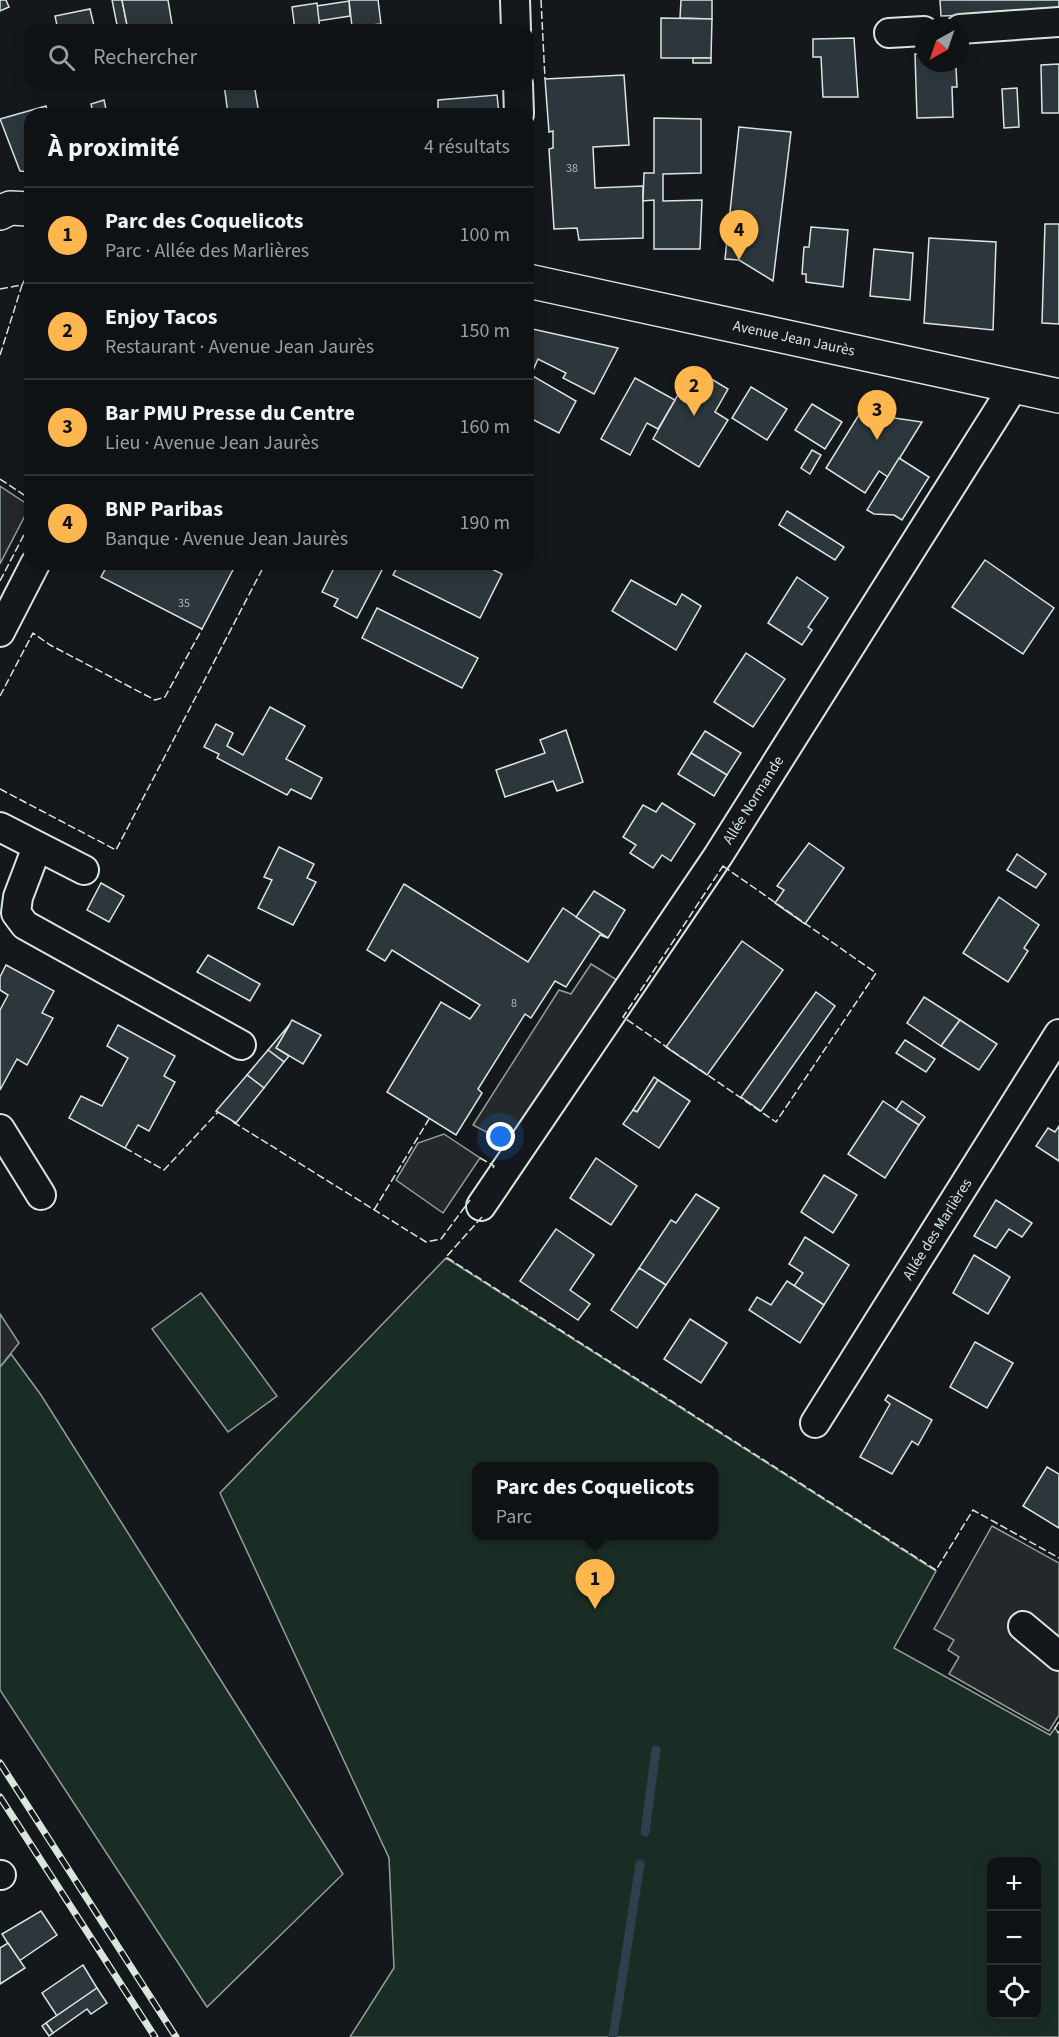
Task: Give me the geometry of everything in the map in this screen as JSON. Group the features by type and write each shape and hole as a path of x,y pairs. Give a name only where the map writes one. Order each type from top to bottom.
{"street":[{"path":"515,0 516,24"},
{"path":"969,28 1059,22"},
{"path":"889,33 915,32"},
{"path":"518,90 519,108"},
{"path":"0,213 10,208 24,209"},
{"name":"Avenue Jean Jaurès","path":"534,282 1059,396"},
{"name":"Allée Normande","path":"481,1206 718,856 1014,386"},
{"path":"0,632 32,570"},
{"path":"0,827 84,870"},
{"path":"37,847 18,897 16,913 26,925 241,1045"},
{"name":"Allée des Marlières","path":"815,1423 1059,1034"},
{"path":"0,1130 41,1195"},
{"path":"1023,1626 1059,1656"}],"green space":[{"path":"446,1258 936,1571 894,1648 1050,1735 1055,1728 1059,1734 1059,2037 350,2037 394,1968 389,1858 220,1493"},
{"path":"201,1293 277,1396 228,1432 152,1329"},
{"path":"11,1354 41,1395 343,1874 207,2007 0,1690 0,1367"}],"shaded area":[{"path":"0,486 24,502 24,518 0,564"},
{"path":"591,964 617,980 509,1144 473,1125 559,990 571,994"},
{"path":"444,1134 480,1158 443,1213 396,1180 418,1143"},
{"path":"0,1314 19,1343 0,1367"},
{"path":"992,1526 1059,1563 1059,1715 1049,1731 949,1674 959,1657 948,1650 954,1640 934,1629"}],"building":[{"path":"0,0 6,0 9,7 0,11"},
{"path":"112,0 122,0 127,24 117,24"},
{"path":"122,0 168,0 172,24 127,24"},
{"path":"349,0 378,0 381,24 352,24"},
{"path":"681,0 712,0 712,19 680,18"},
{"path":"940,0 1059,0 1059,12 941,16"},
{"path":"349,1 350,16 318,21 317,6"},
{"path":"317,3 319,24 294,24 292,7"},
{"path":"90,9 94,24 57,24 55,16"},
{"path":"661,18 712,19 711,58 661,58"},
{"path":"854,38 858,97 823,97 821,57 813,57 813,39"},
{"path":"693,58 711,58 711,63 693,63"},
{"path":"1059,64 1059,113 1042,113 1041,65"},
{"path":"916,72 956,72 957,87 952,87 953,117 917,118"},
{"path":"624,75 629,145 593,147 595,188 643,186 643,238 579,240 577,228 554,229 549,149 553,148 553,131 549,132 545,79"},
{"path":"1017,88 1019,127 1004,128 1002,89"},
{"path":"225,90 255,90 258,108 227,108"},
{"path":"497,95 498,108 438,108 438,100"},
{"path":"104,100 106,108 92,108 91,104"},
{"path":"24,112 24,171 20,171 0,119"},
{"path":"654,118 701,119 701,173 663,174 663,201 702,200 700,249 654,249 654,200 643,201 644,173 654,173"},
{"path":"739,127 791,132 773,281 739,260 725,259"},
{"path":"1045,224 1059,224 1059,324 1042,323"},
{"path":"811,227 848,230 843,287 806,282 806,274 802,274 804,247 809,247"},
{"path":"929,238 996,242 993,330 924,323"},
{"path":"874,249 913,253 910,300 870,296"},
{"path":"534,329 618,348 594,394 563,378 566,373 538,359 534,368"},
{"path":"693,368 728,389 715,412 728,420 699,467 653,439"},
{"path":"534,377 576,401 559,433 534,420"},
{"path":"635,378 675,400 658,429 647,423 630,455 601,439"},
{"path":"751,387 787,409 767,440 732,418"},
{"path":"812,404 842,422 825,449 795,430"},
{"path":"860,413 922,422 888,477 879,471 865,493 826,468"},
{"path":"812,450 821,455 810,474 801,468"},
{"path":"899,458 929,477 902,520 894,515 874,514 867,510"},
{"path":"787,511 844,547 835,560 779,525"},
{"path":"985,560 1054,608 1023,654 952,607"},
{"path":"105,570 233,570 202,629 101,577"},
{"path":"333,570 382,570 357,618 334,606 338,599 322,592"},
{"path":"396,570 494,570 502,574 480,618 393,575"},
{"path":"797,577 828,598 808,627 812,630 802,645 768,623"},
{"path":"631,580 676,605 682,594 701,606 676,650 612,611"},
{"path":"377,608 478,658 462,688 362,638"},
{"path":"746,653 785,679 753,727 714,702"},
{"path":"270,707 305,726 286,759 322,778 311,799 291,789 287,795 217,758 219,754 204,747 216,724 233,733 227,746 243,755"},
{"path":"566,730 583,782 557,791 553,781 505,797 496,770 545,753 540,740"},
{"path":"705,731 741,753 727,775 691,753"},
{"path":"691,753 727,775 714,796 678,774"},
{"path":"662,803 695,824 671,861 662,855 653,868 630,853 636,845 623,837 643,805 656,812"},
{"path":"809,843 844,868 805,924 775,903 784,890 777,886"},
{"path":"279,847 314,864 307,878 316,882 293,925 258,908 272,880 264,877"},
{"path":"1017,854 1046,874 1036,888 1007,870"},
{"path":"101,883 124,896 109,922 87,910"},
{"path":"404,884 528,962 563,908 608,938 600,935 566,987 555,981 531,1018 525,1014 478,1089 482,1093 456,1135 387,1092 441,1002 470,1019 480,1005 392,950 385,961 367,950"},
{"path":"594,891 625,910 608,938 576,917"},
{"path":"999,897 1039,925 1024,948 1028,951 1008,982 963,953"},
{"path":"742,941 783,970 707,1075 666,1047"},
{"path":"208,955 260,984 250,1001 197,972"},
{"path":"6,965 54,991 42,1013 53,1018 27,1065 17,1059 0,1090 0,1010 8,995 0,990 0,977"},
{"path":"816,992 835,1006 761,1111 741,1097"},
{"path":"924,997 960,1020 941,1046 907,1023"},
{"path":"292,1020 321,1035 303,1064 276,1048"},
{"path":"960,1020 997,1044 979,1070 941,1046"},
{"path":"290,1024 276,1048 289,1056 284,1062 268,1050"},
{"path":"118,1025 175,1056 164,1076 175,1082 149,1131 138,1125 125,1148 69,1118 81,1096 102,1106 128,1058 107,1046"},
{"path":"905,1040 935,1059 926,1072 896,1053"},
{"path":"268,1050 284,1062 264,1088 247,1075"},
{"path":"247,1075 264,1088 236,1123 216,1111"},
{"path":"654,1077 658,1080 637,1112 633,1110"},
{"path":"658,1080 690,1101 659,1148 623,1124 633,1110 637,1112"},
{"path":"883,1101 919,1125 885,1178 848,1154"},
{"path":"902,1101 925,1117 919,1125 896,1110"},
{"path":"1059,1126 1059,1161 1036,1146 1048,1128 1055,1132"},
{"path":"596,1158 637,1186 611,1225 570,1198"},
{"path":"824,1175 857,1195 833,1233 801,1212"},
{"path":"696,1194 719,1208 666,1285 639,1268 671,1220 676,1223"},
{"path":"996,1200 1032,1223 1022,1237 1009,1229 996,1248 974,1236"},
{"path":"556,1229 594,1255 570,1290 590,1304 578,1320 520,1281"},
{"path":"805,1237 849,1265 824,1305 794,1286 803,1273 789,1264"},
{"path":"974,1255 1010,1277 988,1314 953,1293"},
{"path":"639,1268 666,1285 637,1328 611,1310"},
{"path":"787,1281 824,1305 800,1343 749,1310 757,1297 771,1305"},
{"path":"690,1319 727,1343 701,1383 664,1359"},
{"path":"975,1342 1013,1363 987,1408 950,1387"},
{"path":"888,1395 932,1420 918,1445 912,1441 892,1474 860,1457 890,1404 885,1400"},
{"path":"1047,1467 1059,1474 1059,1528 1023,1506"},
{"path":"41,1911 57,1935 19,1961 2,1934"},
{"path":"8,1943 25,1968 0,1984 0,1948"},
{"path":"83,1965 97,1988 57,2016 42,1993"},
{"path":"97,1988 107,2003 91,2014 87,2009 53,2033 46,2023"},
{"path":"46,2023 53,2033 49,2036 42,2026"}],"waterway":[{"path":"645,1832 656,1750"},
{"path":"613,2037 640,1864"}],"railway":[{"path":"0,1763 176,2037"},
{"path":"0,1797 155,2037"}],"fence":[{"path":"541,0 545,79"},
{"path":"0,289 22,285 24,281"},
{"path":"0,355 22,285"},
{"path":"0,479 24,495"},
{"path":"0,581 24,535"},
{"path":"0,789 116,850 262,570"},
{"path":"0,696 33,633 50,645 155,700 165,697 202,629"},
{"path":"723,866 876,973 776,1122 623,1017 723,866"},
{"path":"125,1148 164,1170 218,1112"},
{"path":"374,1210 429,1119"},
{"path":"233,1122 426,1242 441,1239 470,1200"},
{"path":"480,1158 494,1166 493,1168"},
{"path":"482,1217 446,1257 936,1570 973,1510 1059,1558"},
{"path":"1059,1722 1055,1728 1059,1733"}],"place":[{"name":"BNP Paribas","path":"739,260"},
{"name":"Enjoy Tacos","path":"694,416"},
{"name":"Bar PMU Presse du Centre","path":"877,440"},
{"name":"Parc des Coquelicots","path":"595,1609"}]}
